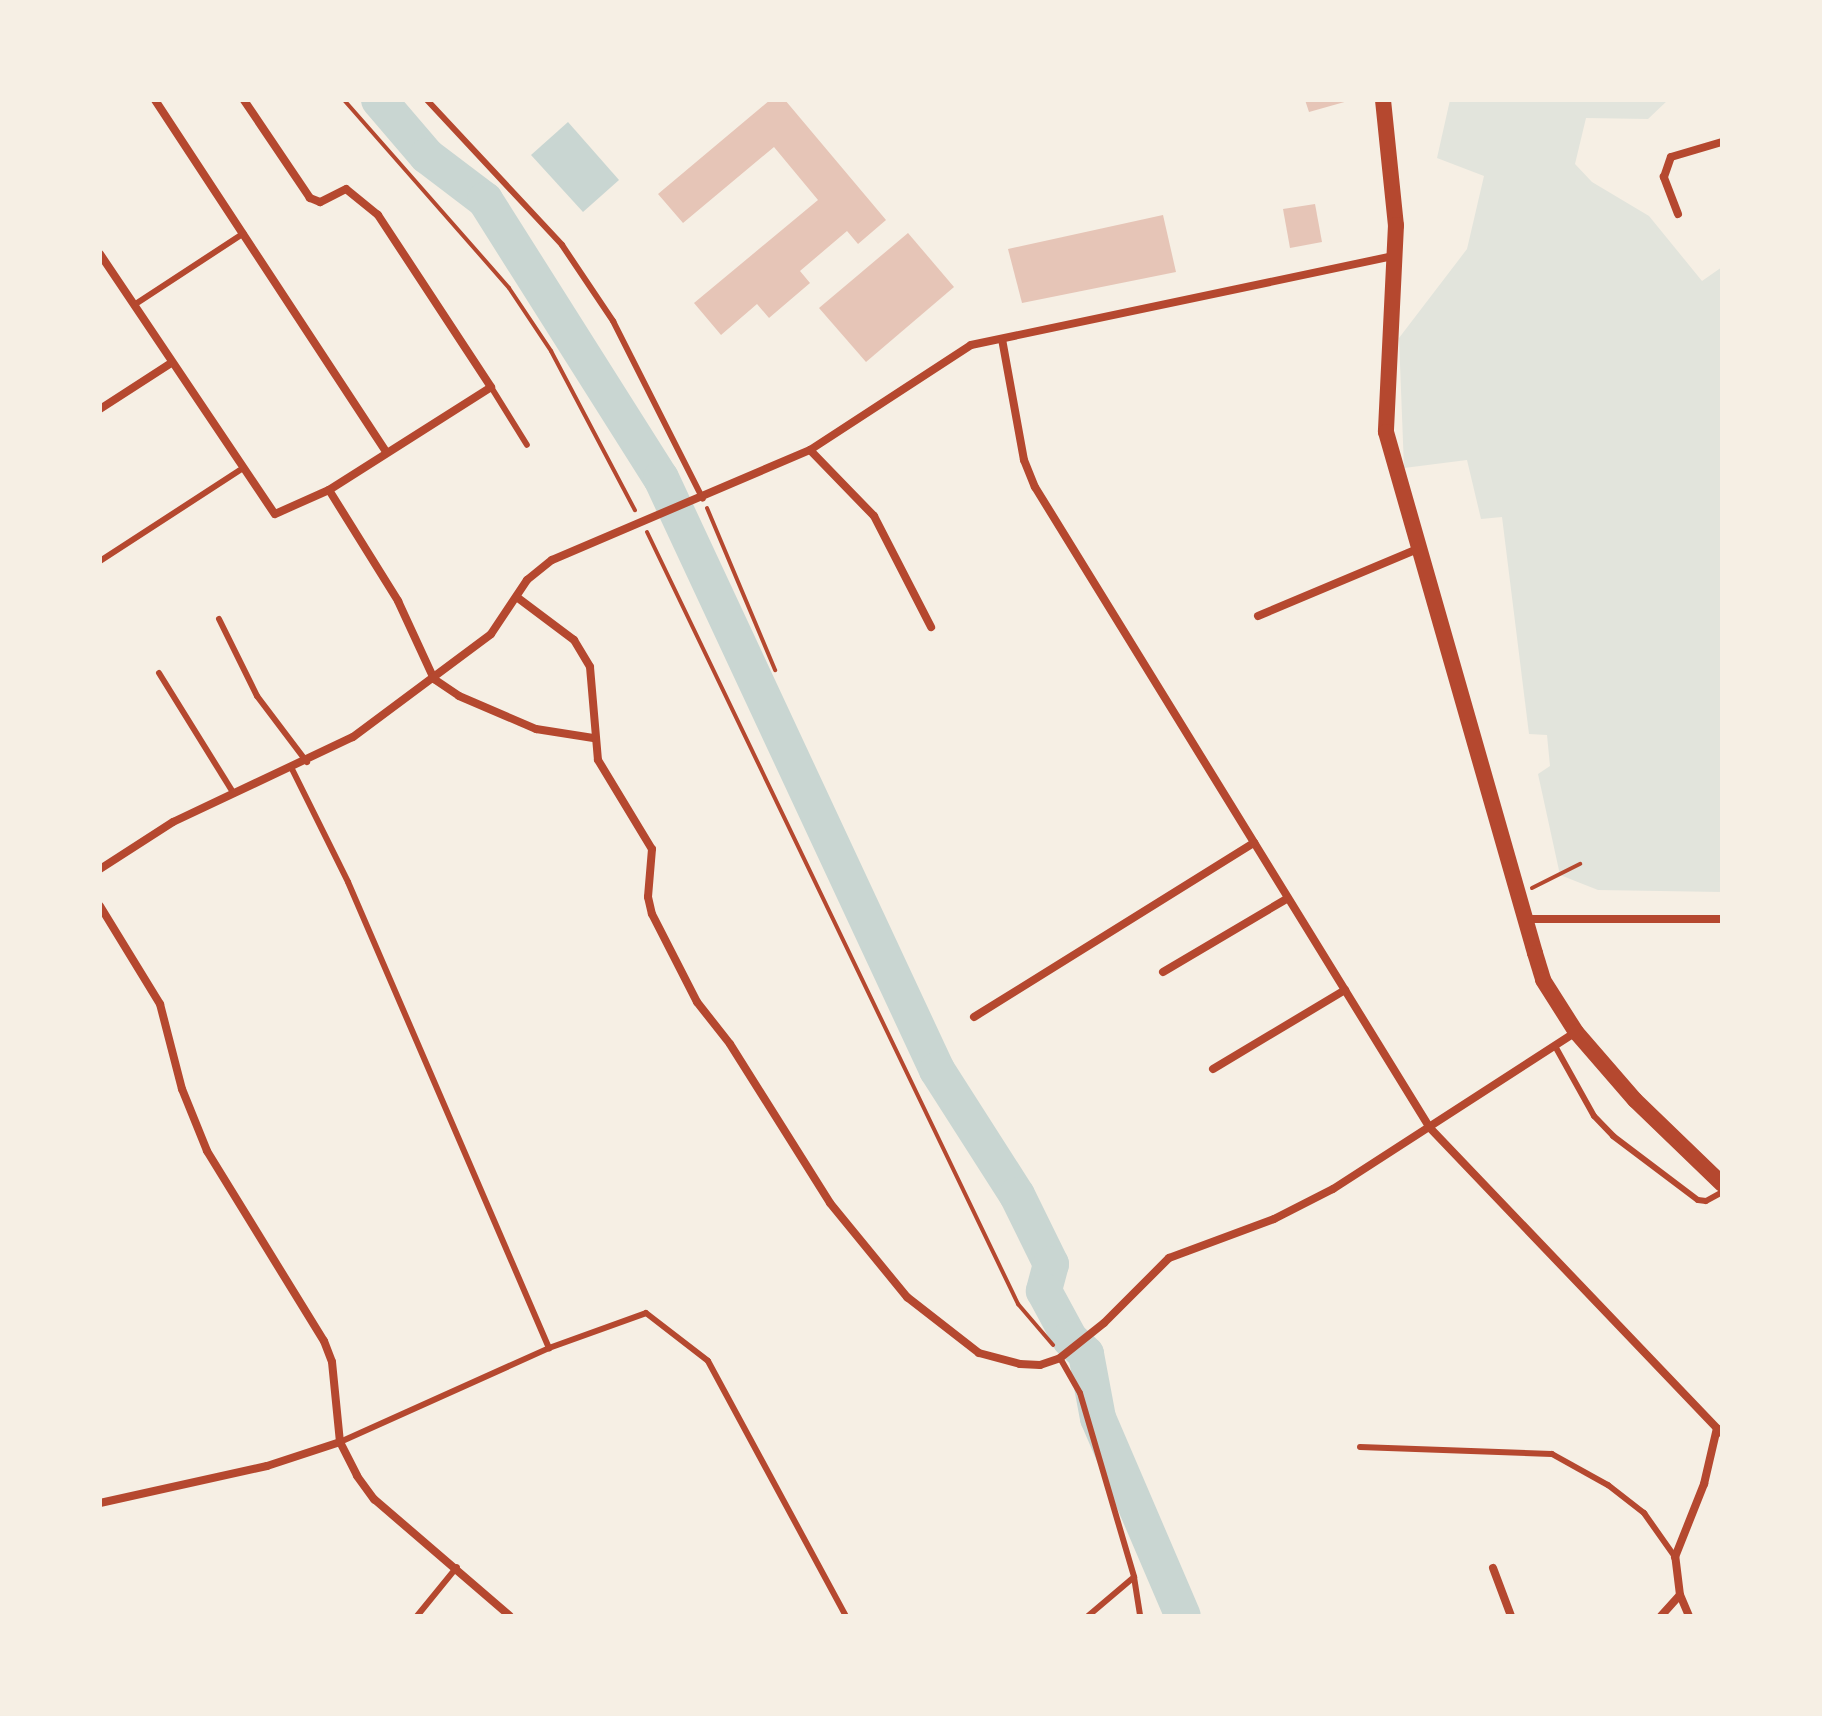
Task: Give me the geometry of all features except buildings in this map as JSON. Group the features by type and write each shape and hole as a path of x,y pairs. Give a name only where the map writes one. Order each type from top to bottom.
{"main road":[{"path":"1383,100 1394,182 1395,256 1384,412 1417,549 1543,980 1576,1032 1635,1100 1722,1184"}],"street":[{"path":"155,100 386,451"},
{"path":"100,254 240,470 275,514 329,490 491,387 378,215 346,189 320,202 310,198 244,100"},
{"path":"1678,214 1664,177 1671,157 1722,142"},
{"path":"100,869 173,822 307,762 353,737 491,634 518,598 527,580 552,560 644,518 698,499 810,450 925,371 971,345 1395,256"},
{"path":"1002,339 1024,460 1035,487 1430,1128 1720,1431 1704,1484 1675,1557 1680,1595 1690,1615"},
{"path":"100,409 171,363"},
{"path":"810,450 874,516 931,627"},
{"path":"329,490 398,601 434,679 459,696 536,729 593,738"},
{"path":"1258,616 1417,549"},
{"path":"518,598 574,640 585,656 592,684 593,738 604,772 652,849 648,897 663,937 697,1002 730,1044 830,1203 907,1297 979,1353 1020,1364 1040,1365 1062,1356 1104,1323 1169,1258 1308,1202 1430,1128 1576,1032"},
{"path":"974,1017 1254,843"},
{"path":"1163,972 1288,898"},
{"path":"100,906 160,1004 182,1089 207,1151 324,1341 332,1362 340,1442 374,1499 457,1567 510,1616"},
{"path":"1525,919 1722,919"},
{"path":"1213,1069 1345,990"},
{"path":"100,1503 267,1466 340,1442"},
{"path":"1493,1568 1511,1616"},
{"path":"1661,1616 1680,1595"}],"lane":[{"path":"427,100 562,245 613,321 698,499"},
{"path":"134,305 244,233"},
{"path":"491,387 527,445"},
{"path":"100,561 240,470"},
{"path":"219,619 257,696 307,762"},
{"path":"159,673 234,794"},
{"path":"292,769 348,882 549,1348"},
{"path":"1555,1046 1594,1116 1613,1136 1698,1200 1706,1201 1722,1192"},
{"path":"340,1442 549,1348 638,1313 702,1353 846,1616"},
{"path":"1062,1356 1080,1393 1134,1577 1140,1616"},
{"path":"1360,1447 1552,1454 1608,1485 1644,1513 1675,1557"},
{"path":"417,1616 457,1567"},
{"path":"1088,1616 1134,1577"}],"path":[{"path":"344,100 509,288 551,351 644,518 1018,1304 1043,1329 1062,1356"},
{"path":"698,499 775,670"},
{"path":"1520,895 1580,864"}],"shaded area":[{"path":"1450,100 1668,100 1648,119 1586,118 1575,164 1592,182 1649,216 1702,281 1722,267 1722,892 1598,890 1560,875 1538,774 1550,766 1547,735 1529,734 1502,517 1481,519 1467,460 1404,468 1399,338 1467,249 1484,176 1437,158"},
{"path":"568,122 619,180 583,212 531,155"}],"waterway":[{"path":"379,100 427,156 485,200 661,478 937,1070 1017,1195 1051,1264 1044,1291 1070,1339 1086,1354 1098,1418 1183,1616"}]}
